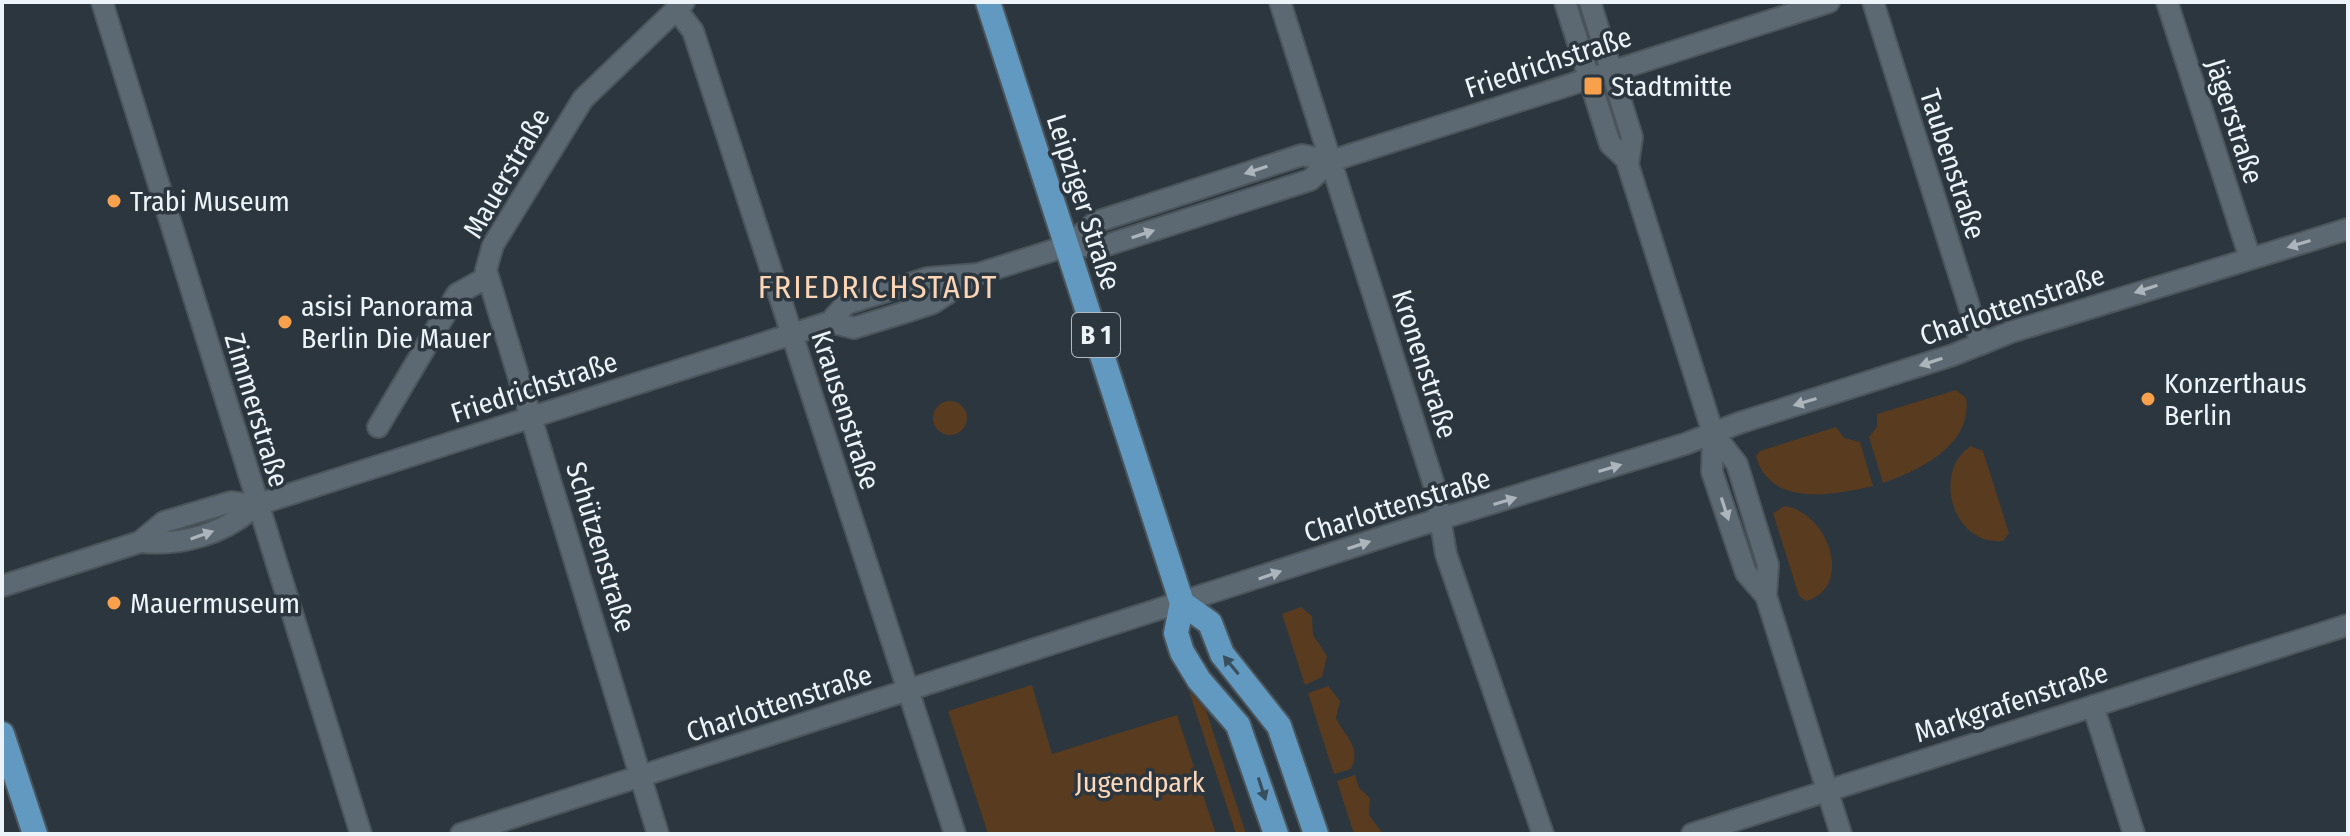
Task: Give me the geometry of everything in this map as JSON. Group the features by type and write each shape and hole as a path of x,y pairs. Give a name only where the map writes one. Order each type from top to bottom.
{"main road":[{"name":"Leipziger Straße","path":"988,2 1182,603 1176,633 1182,652 1199,680 1238,725 1276,834"},
{"path":"1182,603 1210,623 1222,654 1279,726 1316,834"},
{"path":"2,734 35,834"}],"street":[{"name":"Zimmerstraße","path":"102,2 256,505 361,834"},
{"name":"Kronenstraße","path":"1280,2 1435,488 1446,554 1483,670 1516,751 1543,834"},
{"path":"1565,2 1610,144 1627,160 1713,433 1712,472 1746,573 1766,596 1841,834"},
{"path":"1590,2 1632,137 1627,160"},
{"name":"Friedrichstraße","path":"2,586 140,542 164,522 231,502 256,505 830,322 849,303 928,278 978,274 1067,246 1096,222 1302,155 1331,161 1829,2"},
{"name":"Taubenstraße","path":"1873,2 1981,344"},
{"name":"Jägerstraße","path":"2167,2 2250,258"},
{"name":"Mauerstraße","path":"378,427 457,294 486,278 493,245 575,109 680,6"},
{"name":"Krausenstraße","path":"680,6 693,31 955,834"},
{"name":"Charlottenstraße","path":"461,834 1713,433 1981,344 2348,229"},
{"name":"Schützenstraße","path":"486,278 658,834"},
{"name":"Markgrafenstraße","path":"1692,834 2348,625"},
{"path":"2093,706 2134,834"}],"green space":[{"path":"1956,390 1966,398 1966,415 1953,442 1927,463 1883,483 1869,437 1877,427 1877,414"},
{"path":"950,401 962,406 967,418 962,430 950,435 938,430 933,418 938,406"},
{"path":"1836,427 1844,438 1860,442 1873,486 1805,494 1775,484 1763,473 1756,456 1760,451"},
{"path":"1971,446 1983,451 2009,533 2003,541 1986,539 1971,532 1960,520 1953,505 1950,489 1952,473 1959,458"},
{"path":"1785,506 1801,512 1814,522 1824,535 1830,551 1832,567 1829,581 1821,593 1806,601 1799,596 1773,513"},
{"path":"1301,607 1312,616 1313,635 1327,656 1322,677 1305,685 1282,614"},
{"name":"Jugendpark","path":"1032,685 1052,754 1177,715 1216,834 988,834 948,711"},
{"path":"1328,686 1340,701 1336,718 1351,742 1354,754 1351,769 1334,774 1308,693"},
{"path":"1189,691 1206,710 1246,834 1236,834"},
{"path":"1355,775 1359,788 1370,798 1369,815 1383,834 1354,834 1337,781"}],"place":[{"name":"Stadtmitte","path":"1593,86"},
{"name":"Trabi Museum","path":"114,201"},
{"name":"asisi Panorama Berlin Die Mauer","path":"285,322"},
{"name":"Konzerthaus Berlin","path":"2148,399"},
{"name":"Mauermuseum","path":"114,603"}],"district":[{"name":"FRIEDRICHSTADT","path":"878,287"}]}
